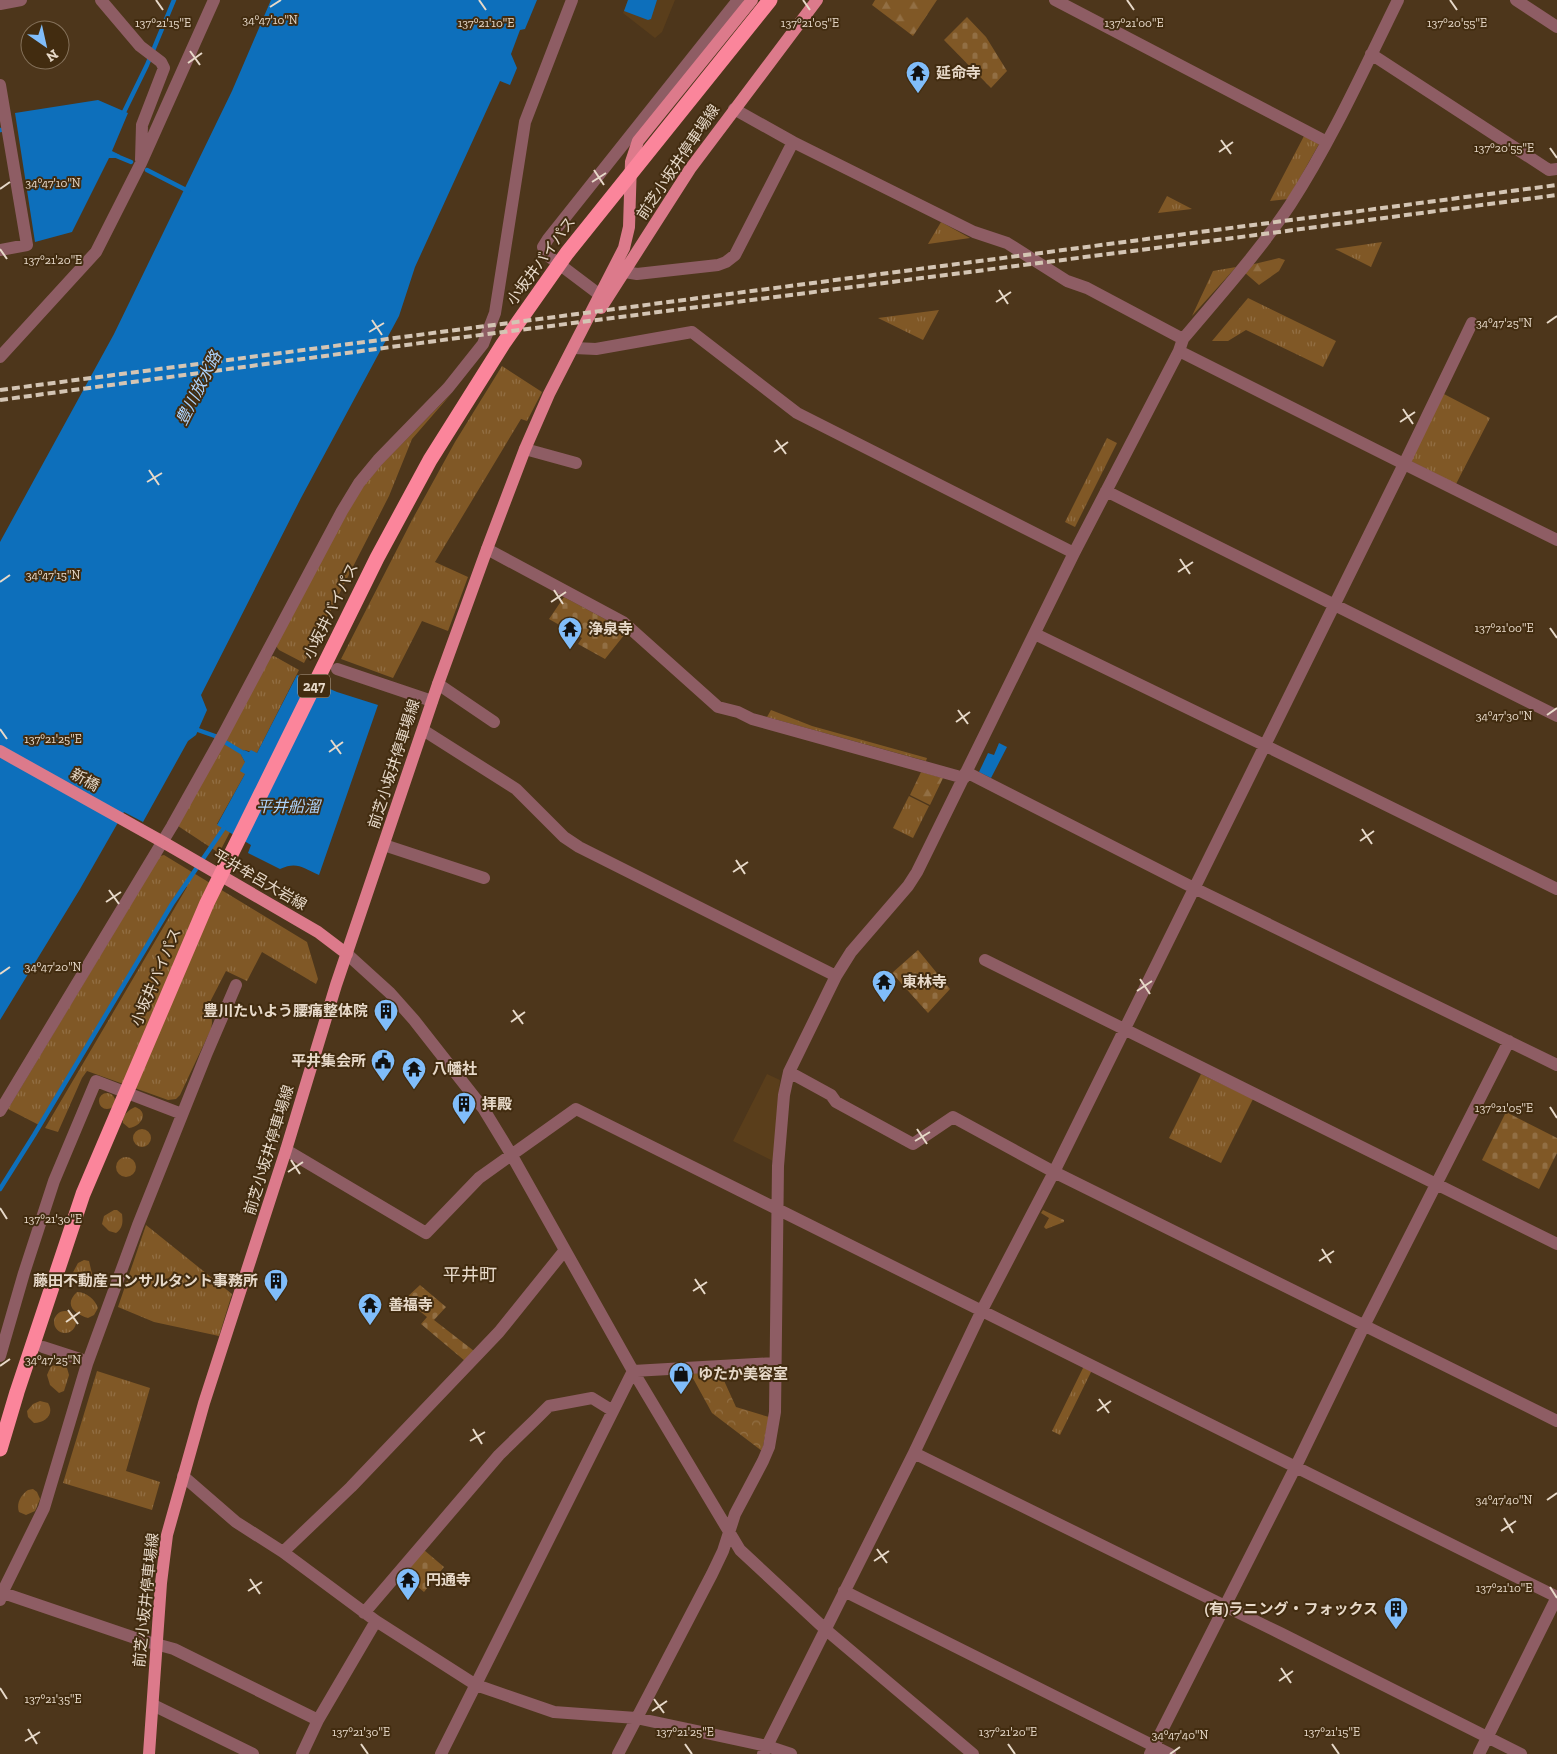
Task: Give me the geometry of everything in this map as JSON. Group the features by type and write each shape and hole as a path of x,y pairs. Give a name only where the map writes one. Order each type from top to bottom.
{"highway":[{"name":"小坂井バイパス","path":"0,1449 16,1392 82,1194 207,903 377,558 430,460 536,295 567,253 770,0"}],"main road":[{"name":"前芝小坂井停車場線","path":"149,1754 161,1584 167,1535 204,1403 286,1150 346,954 432,701 487,549 549,394 624,248 629,226 630,162 638,141 752,0"},
{"name":"前芝小坂井停車場線","path":"574,348 690,169 817,0"},
{"name":"新橋","path":"0,751 159,839"},
{"name":"平井牟呂大岩線","path":"159,839 318,932 346,954"}],"street":[{"path":"0,4 21,0"},
{"path":"101,0 140,46 161,62 164,68 142,125 141,164"},
{"path":"0,357 96,252 141,164 214,0"},
{"path":"0,1111 159,839 223,735 342,511 359,483 378,460 448,388 483,344 495,313 525,122 572,0"},
{"path":"600,295 548,255 544,247 548,239 738,0"},
{"path":"1055,0 1328,142"},
{"path":"618,1754 712,1574 723,1551 735,1514 769,1446 775,1412 778,1166 784,1095 789,1072 836,976 851,952 908,886 917,872 1074,553 1181,345 1255,254 1290,204 1328,142 1398,0"},
{"path":"1523,2 1557,27"},
{"path":"1371,54 1549,170 1557,169"},
{"path":"0,85 27,245 0,250"},
{"path":"734,109 793,142 974,232 1007,243 1067,281 1087,288 1181,345 1404,464 1557,540"},
{"path":"625,272 637,274 718,265 726,262 735,255 793,142"},
{"path":"765,1750 914,1453 982,1310 1054,1172 1472,323"},
{"path":"574,348 596,349 692,332 797,413 1074,553"},
{"path":"526,449 576,463"},
{"path":"1106,492 1557,716"},
{"path":"487,549 623,622 718,707 738,712 752,719 965,775 1557,1065"},
{"path":"1035,634 1557,889"},
{"path":"337,668 432,701"},
{"path":"438,684 494,722"},
{"path":"423,730 516,789 564,837 579,848 836,976"},
{"path":"384,845 484,878"},
{"path":"346,954 390,993 414,1020 483,1108 511,1154 633,1371 740,1550 825,1629 973,1754"},
{"path":"985,960 1557,1244"},
{"path":"236,985 138,1225 87,1364 44,1508 1,1595 174,1649 318,1720"},
{"path":"1152,1750 1509,1041"},
{"path":"789,1072 831,1095 836,1102 913,1144 953,1117 1054,1172 1365,1324 1557,1421"},
{"path":"0,1356 24,1273 54,1181 96,1080 182,1114"},
{"path":"286,1150 426,1233 480,1178 576,1109 1557,1597 1479,1754"},
{"path":"283,1552 351,1487 499,1332 565,1250"},
{"path":"43,1347 80,1359 87,1364"},
{"path":"633,1371 775,1363"},
{"path":"441,1754 633,1371"},
{"path":"364,1613 499,1455 550,1406 592,1398 613,1411"},
{"path":"914,1453 1226,1606 1521,1754"},
{"path":"184,1476 236,1522 283,1552 364,1613 476,1685 554,1712 636,1718 765,1750 792,1754"},
{"path":"844,1591 1152,1750 1170,1754"},
{"path":"302,1754 318,1720 376,1621"},
{"path":"153,1706 253,1754"}],"shaded area":[{"path":"628,0 675,0 662,32 655,38 623,13"},
{"path":"767,1074 780,1080 773,1161 733,1141"}],"green space":[{"path":"875,0 937,0 913,36 872,5"},
{"path":"967,17 986,37 1007,71 991,88 944,40"},
{"path":"1304,136 1319,144 1288,199 1270,201"},
{"path":"1167,196 1192,209 1158,213"},
{"path":"941,222 970,238 928,244"},
{"path":"1382,242 1371,267 1335,249"},
{"path":"1279,258 1285,260 1279,271 1259,285 1244,272 1250,265"},
{"path":"1236,267 1192,316 1213,271"},
{"path":"1248,298 1336,341 1323,367 1246,330 1228,341 1212,341"},
{"path":"939,310 923,340 878,318"},
{"path":"502,366 542,392 527,421 521,419 435,562 468,577 448,631 422,621 393,678 341,659 412,520 455,442"},
{"path":"452,393 412,439 389,496 304,663 279,650 276,646 344,517 361,489 382,464"},
{"path":"1442,393 1490,418 1456,484 1407,459"},
{"path":"1107,438 1117,443 1075,527 1065,522"},
{"path":"564,597 616,625 625,634 605,659 578,644 582,638 549,619"},
{"path":"274,656 299,670 257,753 244,750 241,755 245,762 245,774 217,824 230,832 219,853 178,826 270,657"},
{"path":"771,710 812,726 927,758 926,761 767,717"},
{"path":"921,772 943,778 930,805 910,795"},
{"path":"909,796 929,806 913,838 893,828"},
{"path":"164,855 307,942 318,979 316,984 262,952 247,981 226,971 211,1000 211,1029 180,1095 176,1099 168,1100 87,1071 82,1078 58,1132 45,1128 187,887 184,886 173,901 39,1125 8,1109 160,856"},
{"path":"918,950 950,989 928,1013 892,973"},
{"path":"1201,1074 1253,1099 1221,1163 1169,1138"},
{"path":"107,1093 113,1095 115,1101 113,1107 107,1109 101,1107 99,1101 101,1095"},
{"path":"135,1107 140,1109 143,1116 137,1125 129,1128 123,1123 123,1118"},
{"path":"1506,1112 1557,1138 1557,1153 1539,1189 1482,1160"},
{"path":"138,1129 146,1129 151,1134 149,1145 138,1147 133,1142 133,1134"},
{"path":"126,1157 133,1160 136,1167 133,1174 126,1177 119,1174 116,1167 119,1160"},
{"path":"114,1210 122,1214 121,1227 116,1233 109,1231 102,1224 104,1216"},
{"path":"1043,1210 1064,1220 1064,1222 1046,1229 1044,1227 1049,1218 1041,1213"},
{"path":"146,1225 232,1294 219,1336 154,1322 118,1307"},
{"path":"84,1260 89,1261 93,1278 89,1284 83,1287 75,1284 70,1278 78,1263"},
{"path":"420,1285 446,1307 434,1320 474,1351 465,1361 421,1324 427,1317 405,1299"},
{"path":"77,1292 87,1295 95,1302 98,1308 94,1315 88,1318 72,1308 71,1301"},
{"path":"61,1311 69,1311 76,1318 76,1326 69,1333 61,1333 54,1326 54,1318"},
{"path":"61,1364 67,1368 69,1375 64,1391 59,1393 50,1385 47,1375 51,1366"},
{"path":"1084,1366 1092,1370 1060,1435 1052,1431"},
{"path":"720,1369 736,1407 769,1417 762,1451 712,1413 689,1371"},
{"path":"97,1371 150,1388 126,1471 160,1482 152,1510 63,1483"},
{"path":"40,1401 48,1403 50,1414 45,1420 34,1423 28,1417 27,1411 33,1404"},
{"path":"33,1489 37,1492 40,1499 35,1511 26,1515 19,1512 18,1505 23,1494"},
{"path":"424,1550 444,1567 424,1592 404,1575"}],"water":[{"name":"豊川放水路","path":"271,0 537,0 525,29 520,30 511,54 517,68 510,85 500,81 415,267 399,316 301,498 201,695 207,710 196,735 188,741 143,822 124,812 80,889 0,1020 0,542 114,334 232,91"},
{"path":"628,0 657,0 651,19 648,20 624,11"},
{"path":"98,100 128,113 112,151 120,155 119,158 109,158 72,232 35,242 15,113"},
{"name":"平井船溜","path":"297,675 337,692 378,705 319,875 296,866 280,869 248,853 251,845 217,825 245,774 240,771 245,762 241,755 244,750 249,752 251,750 257,753"},
{"path":"999,743 1007,747 991,778 979,772 988,753 994,755"}],"waterway":[{"path":"124,112 147,65 174,0"},
{"path":"114,155 131,162"},
{"path":"147,170 188,191"},
{"path":"198,730 215,736 243,753"},
{"path":"0,1189 172,904 224,828"}],"railway":[{"path":"0,390 1557,185"},
{"path":"0,400 465,337 1557,195"}],"place":[{"name":"延命寺","path":"918,94"},
{"name":"浄泉寺","path":"570,650"},
{"name":"東林寺","path":"884,1003"},
{"name":"豊川たいよう腰痛整体院","path":"386,1032"},
{"name":"平井集会所","path":"383,1082"},
{"name":"八幡社","path":"414,1090"},
{"name":"拝殿","path":"464,1125"},
{"name":"藤田不動産コンサルタント事務所","path":"276,1302"},
{"name":"善福寺","path":"370,1326"},
{"name":"ゆたか美容室","path":"681,1395"},
{"name":"円通寺","path":"408,1601"},
{"name":"(有)ラニング・フォックス","path":"1396,1630"}],"district":[{"name":"平井町","path":"470,1275"}]}
